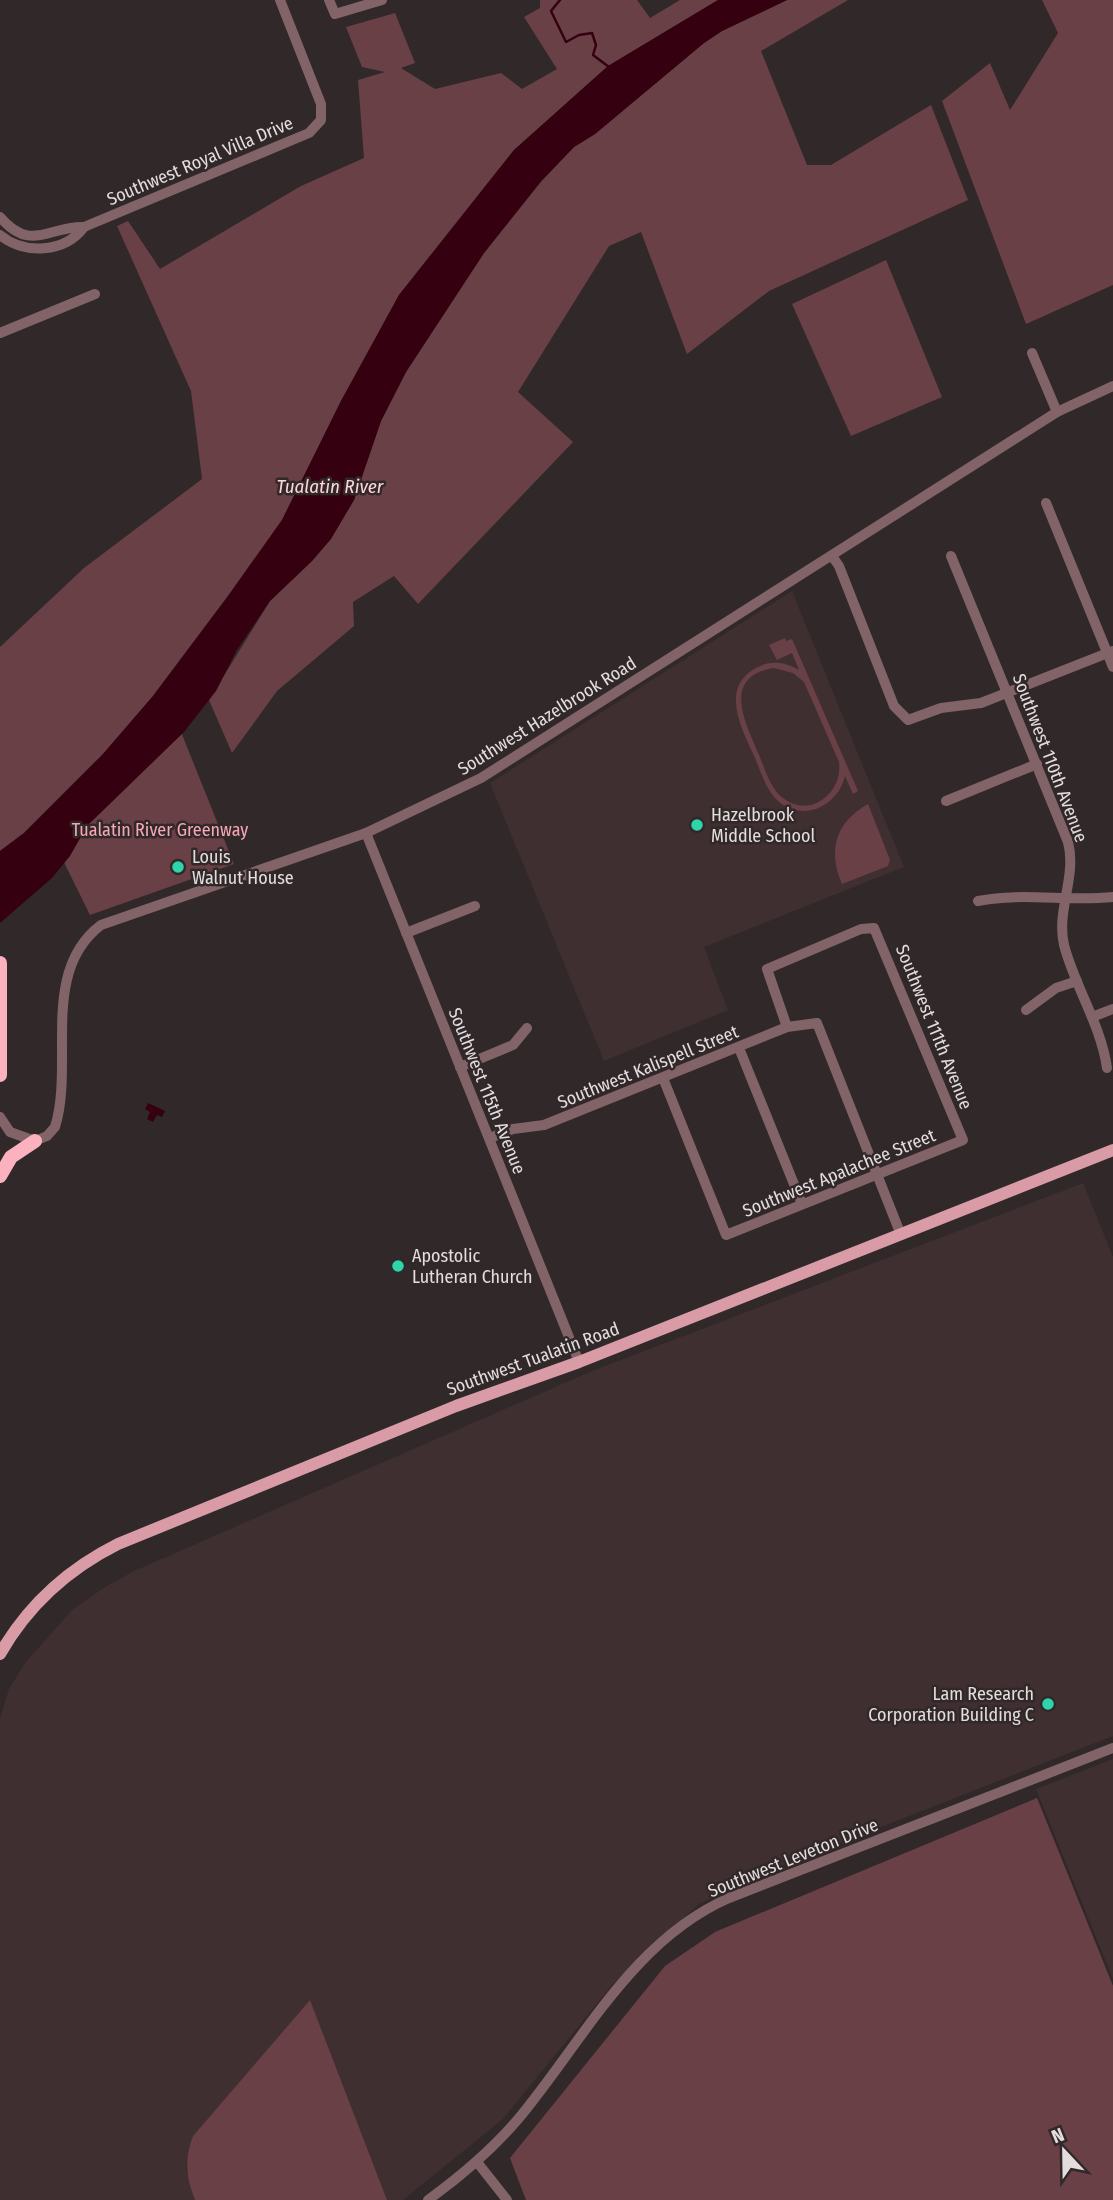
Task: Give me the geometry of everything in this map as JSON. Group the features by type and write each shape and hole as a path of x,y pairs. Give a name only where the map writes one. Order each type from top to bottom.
{"highway":[{"path":"0,963 0,1075"},
{"path":"0,1176 11,1157 35,1142"}],"main road":[{"name":"Southwest Tualatin Road","path":"0,1654 22,1621 46,1594 72,1571 105,1550 456,1406 579,1362 1113,1150"}],"street":[{"name":"Southwest Royal Villa Drive","path":"0,217 13,230 31,237 46,236 71,227 84,227 309,133 316,127 323,112 280,0"},
{"path":"329,0 335,14 382,0"},
{"name":"Southwest Royal Villa Drive","path":"0,235 19,247 42,249 77,237 84,227"},
{"path":"0,333 95,295"},
{"path":"1032,353 1057,412"},
{"name":"Southwest Hazelbrook Road","path":"35,1142 52,1132 57,1120 67,979 74,958 88,936 101,925 122,915 366,832 489,774 1057,412 1113,386"},
{"path":"1046,503 1110,652 1113,667"},
{"path":"832,556 839,566 894,706 908,720 941,708 981,703 1110,652"},
{"name":"Southwest 110th Avenue","path":"951,556 1008,691 1071,853 1064,943 1104,1051 1107,1068"},
{"path":"946,801 1037,764"},
{"name":"Southwest 115th Avenue","path":"366,832 579,1362"},
{"path":"978,901 1006,895 1113,897"},
{"path":"406,933 475,905"},
{"name":"Southwest 111th Avenue","path":"787,1027 767,969 849,934 874,928 963,1140"},
{"path":"1027,1010 1056,988 1077,981"},
{"path":"1092,1017 1113,1009"},
{"name":"Southwest Kalispell Street","path":"490,1138 513,1129 544,1125 787,1027 817,1023 878,1175"},
{"path":"460,1067 513,1045 527,1028"},
{"path":"739,1048 802,1204"},
{"name":"Southwest Apalachee Street","path":"663,1078 726,1235 963,1140"},
{"path":"0,1117 10,1132 35,1142"},
{"path":"878,1175 901,1235"},
{"name":"Southwest Leveton Drive","path":"428,2200 477,2162 522,2115 640,1962 685,1922 729,1898 1113,1748"},
{"path":"477,2162 507,2200"}],"shaded area":[{"name":"Hazelbrook Middle School","path":"792,591 904,867 704,947 728,1010 604,1061 490,783"},
{"path":"1083,1183 1113,1257 1113,1736 779,1867 699,1904 613,1984 503,2119 403,2200 387,2200 310,2000 193,2136 186,2169 195,2200 0,2200 0,1718 9,1689 25,1663 72,1610 134,1571 592,1371"},
{"path":"1113,1759 1113,1979 1036,1789"}],"green space":[{"path":"540,0 637,0 650,18 680,0 718,0 608,66 514,150 399,295 341,401 282,520 228,596 153,696 103,754 24,833 0,851 0,647 84,568 202,479 191,391 117,226 128,221 160,269 301,186 364,158 358,80 385,72 362,67 346,27 395,13 415,63 401,68 435,89 501,73 522,89 557,69 524,17 540,8"},
{"path":"787,0 848,0 761,51 807,165 831,165 931,105 968,200 769,291 687,354 641,232 609,246 518,392 573,442 418,604 394,576 353,602 354,626 277,691 232,753 209,700 270,601 312,561 331,538 354,500 381,421 406,372 484,253 540,183 574,147 595,134 704,43 722,31"},
{"path":"1042,0 1113,0 1113,285 1026,324 942,101 990,63 1010,110 1058,33"},
{"path":"886,260 942,397 851,436 792,304"},
{"path":"785,638 786,641 792,639 858,791 853,794 845,776 835,796 827,803 808,811 798,811 778,801 767,786 744,734 736,697 746,675 758,667 778,663 799,670 792,653 777,660 769,645","holes":["774,668 793,673 804,682 839,762 836,784 830,793 823,800 804,806 783,798 771,784 748,730 741,703 742,691 747,681 757,673"]},
{"name":"Tualatin River Greenway","path":"181,732 234,864 90,915 56,846"},
{"path":"868,804 890,860 888,866 842,884 835,860 837,838 848,819"},
{"path":"1037,1798 1113,1986 1113,2200 526,2200 510,2158 665,1966 715,1932"},
{"path":"310,2000 387,2200 195,2200 187,2168 193,2136"}],"water":[{"name":"Tualatin River","path":"718,0 787,0 722,31 704,43 595,134 574,147 542,180 484,253 406,372 381,421 354,500 331,539 270,601 237,650 216,691 184,732 87,826 70,856 52,878 0,923 0,851 24,833 103,754 153,696 228,596 282,520 341,401 399,295 514,150 608,66"},
{"path":"148,1103 165,1111 162,1117 157,1115 153,1122 147,1119 150,1112 145,1109"}],"waterway":[{"path":"560,0 551,11 566,42 579,35 592,33 596,45 593,55 609,67"}],"place":[{"name":"Hazelbrook Middle School","path":"697,825"},
{"name":"Louis Walnut House","path":"178,867"},
{"name":"Apostolic Lutheran Church","path":"398,1266"},
{"name":"Lam Research Corporation Building C","path":"1048,1704"}]}
